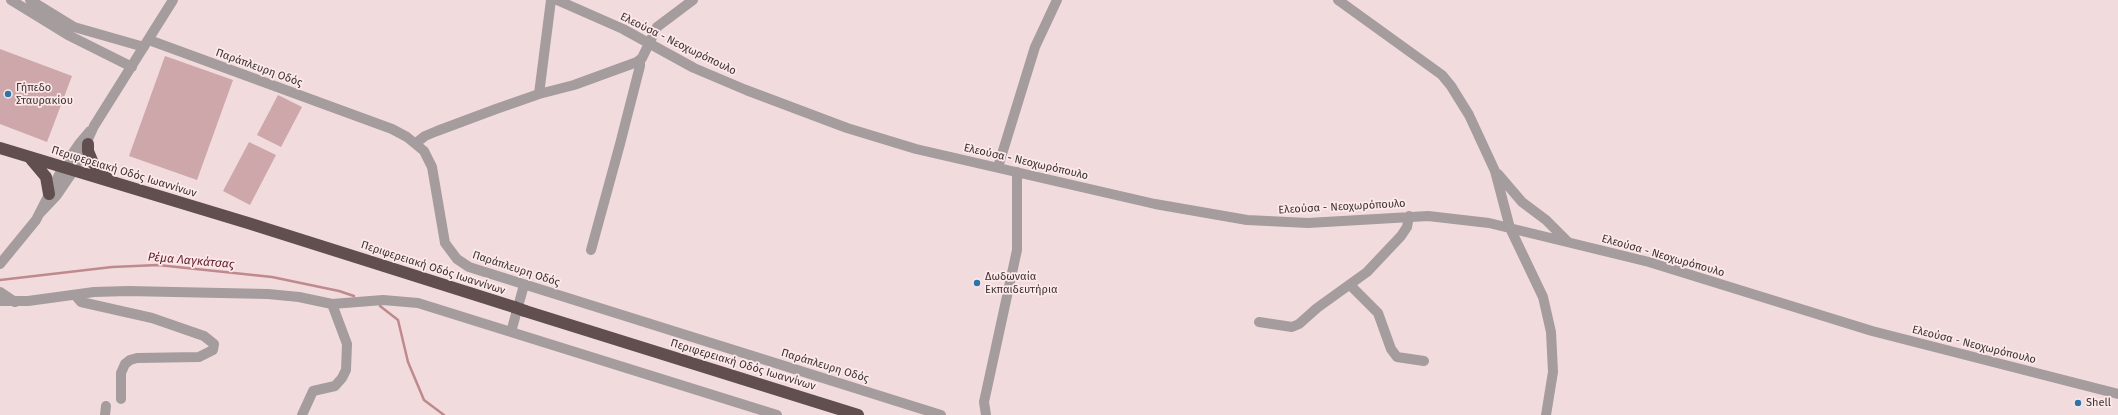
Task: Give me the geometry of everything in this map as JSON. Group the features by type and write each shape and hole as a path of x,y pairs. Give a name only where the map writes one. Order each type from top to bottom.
{"highway":[{"path":"88,144 88,151 93,163 109,180"},
{"name":"Περιφερειακή Οδός Ιωαννίνων","path":"0,148 109,180 858,415"},
{"path":"30,158 46,177 49,194"}],"street":[{"path":"11,0 73,38 132,67"},
{"name":"Παράπλευρη Οδός","path":"30,0 74,27 146,44 392,129 416,143 427,156 432,167 442,236 453,255 474,269 941,415"},
{"path":"0,264 40,213 57,195 79,144 94,126 173,0"},
{"path":"539,94 551,0"},
{"name":"Ελεούσα - Νεοχωρόπουλο","path":"557,0 649,43 709,74 847,128 902,145 1155,204 1265,222 1308,223 1409,216 1439,216 1474,220 1649,262 1872,331 2118,394"},
{"path":"591,250 620,144 640,66 640,60 657,27 693,0"},
{"path":"998,167 1034,47 1057,0"},
{"path":"1338,0 1355,14 1434,69 1447,80 1462,102 1495,171 1510,228 1543,297 1551,332 1553,372 1546,415"},
{"path":"416,143 437,131 539,94 574,85 640,60"},
{"path":"40,213 49,194 88,144 94,126"},
{"path":"1495,171 1522,202 1546,220 1568,242"},
{"path":"986,415 984,402 1017,250 1017,172"},
{"path":"1259,322 1296,326 1317,308 1367,272 1401,236 1407,227 1409,216"},
{"path":"511,332 524,285"},
{"path":"1350,285 1378,313 1395,355 1399,358 1424,361"},
{"path":"0,301 14,302 128,290 268,294 299,297 332,304 383,300 418,303 777,415"},
{"path":"0,292 14,302"},
{"path":"75,295 81,302 152,318 204,336 214,344 213,350 199,357 137,358 130,360 125,364 121,373 121,399"},
{"path":"302,415 313,391 335,386 342,378 346,370 346,340 332,304"}],"shaded area":[{"path":"0,49 72,76 47,142 0,124"},
{"path":"165,56 233,80 197,180 129,156"},
{"path":"278,95 302,107 281,147 257,135"},
{"path":"249,142 276,155 250,205 223,191"}],"waterway":[{"name":"Ρέμα Λαγκάτσας","path":"0,280 112,267 158,265 272,277 339,291 354,296"},
{"name":"Ρέμα Λαγκάτσας","path":"380,306 398,320 408,362 424,400 444,415"}],"place":[{"name":"Γήπεδο Σταυρακίου","path":"8,94"},
{"name":"Δωδωναία Εκπαιδευτήρια","path":"977,283"},
{"name":"Shell","path":"2078,403"}]}
